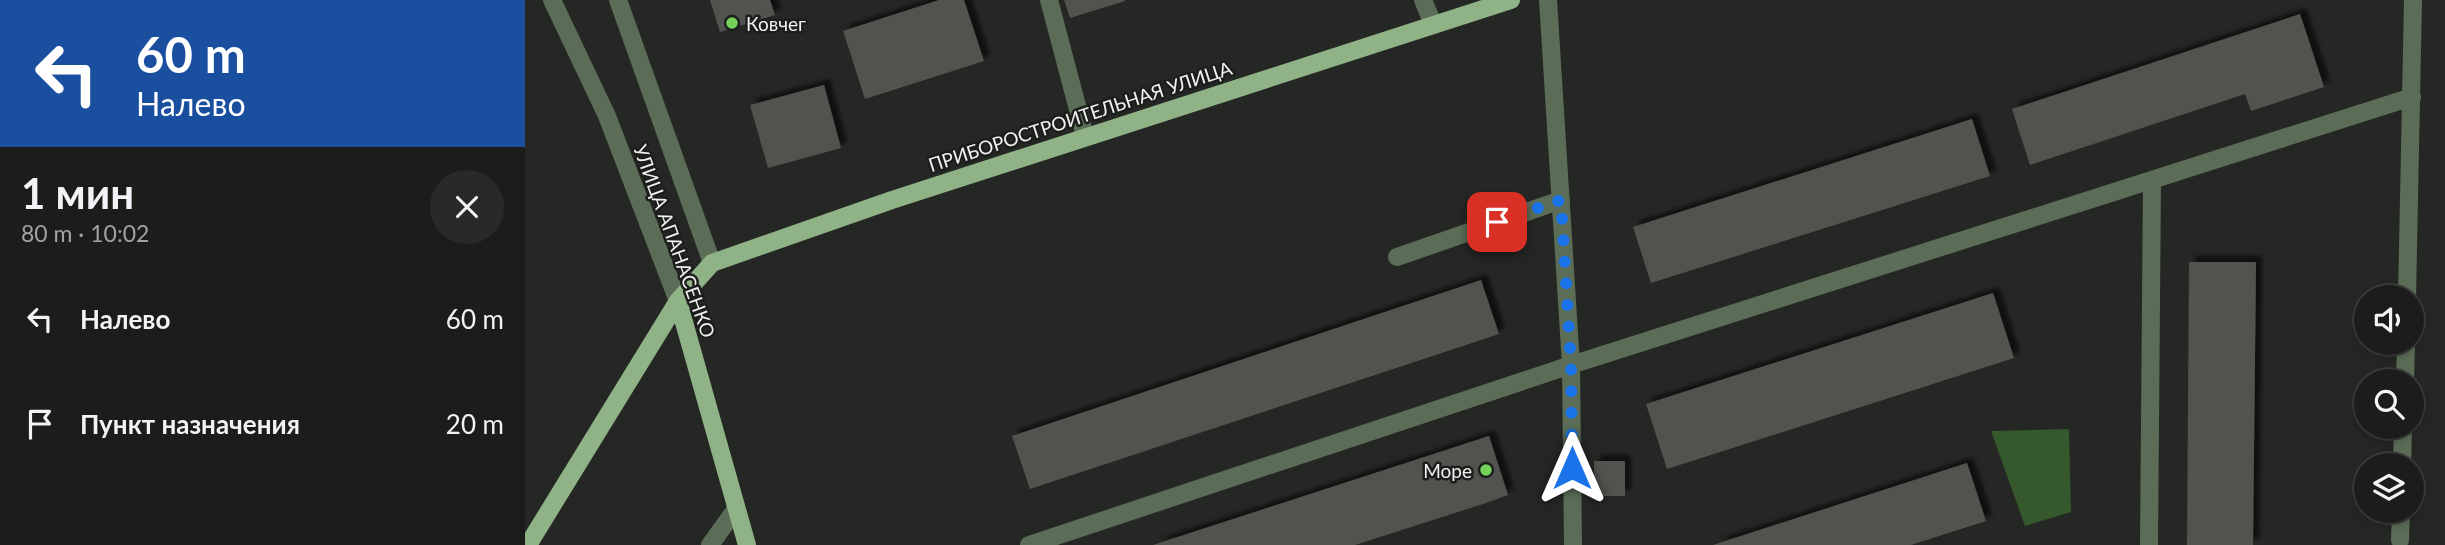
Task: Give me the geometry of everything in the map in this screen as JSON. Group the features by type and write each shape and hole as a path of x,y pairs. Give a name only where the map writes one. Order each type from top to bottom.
{"main road":[{"name":"ПРИБОРОСТРОИТЕЛЬНАЯ УЛИЦА","path":"528,545 678,301 712,263 1084,136 1511,0"},
{"name":"УЛИЦА АПАНАСЕНКО","path":"678,301 747,545"}],"street":[{"name":"УЛИЦА АПАНАСЕНКО","path":"552,0 607,116 678,301"},
{"path":"618,0 712,263"},
{"path":"1049,0 1084,136"},
{"path":"1423,0 1433,24"},
{"path":"1548,0 1571,365 1573,545"},
{"path":"2407,285 2413,0"},
{"path":"1029,545 1571,365 2412,97"},
{"path":"2150,545 2152,180"},
{"path":"1397,257 1561,200"},
{"path":"710,545 736,509"},
{"path":"2400,540 2401,523"}],"green space":[{"path":"2069,429 2071,512 2025,526 1991,431"}],"building":[{"name":"Ковчег","path":"710,0 770,0 775,15 720,32"},
{"path":"939,0 964,0 984,61 865,99 843,31"},
{"path":"1064,0 1125,0 1125,1 1070,18"},
{"path":"2300,14 2324,87 2251,111 2245,94 2030,165 2012,109"},
{"path":"824,85 841,148 768,168 750,105"},
{"path":"1972,119 1990,176 1651,283 1633,227"},
{"path":"2189,262 2256,262 2253,545 2187,545"},
{"path":"1481,280 1499,334 1030,489 1012,436"},
{"path":"1993,293 2014,358 1667,469 1646,404"},
{"path":"1489,436 1508,495 1483,504 1355,545 1153,545"},
{"path":"1594,461 1625,461 1625,496 1594,496"},
{"path":"1967,463 1986,521 1911,545 1713,545"}],"place":[{"name":"Ковчег","path":"732,23"},
{"name":"Море","path":"1486,470"}],"route":[{"path":"1497,222 1561,200 1571,365 1572,468"}]}
